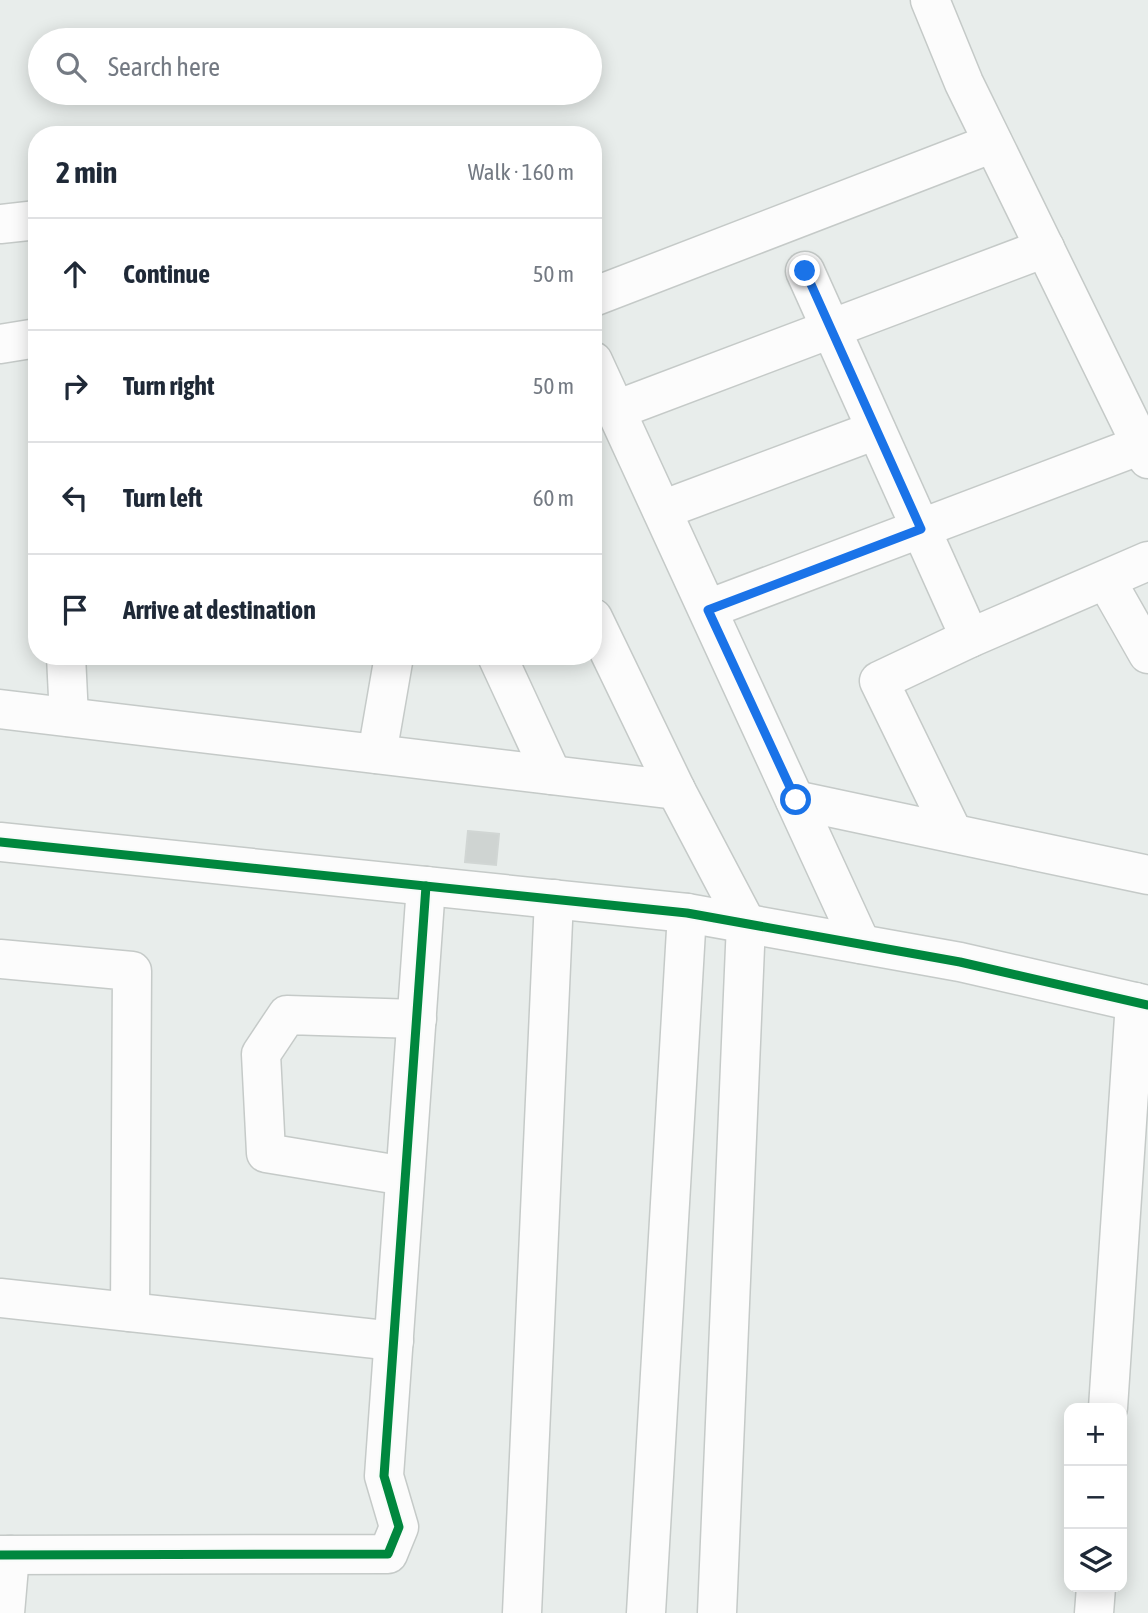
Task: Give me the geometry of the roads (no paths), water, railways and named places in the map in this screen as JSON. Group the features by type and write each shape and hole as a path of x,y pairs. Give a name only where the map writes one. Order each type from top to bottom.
{"street":[{"path":"708,610 921,529 1145,452 993,144 964,83 930,0"},
{"path":"602,294 993,144"},
{"path":"0,224 28,221"},
{"path":"616,410 1045,248"},
{"path":"805,271 970,638"},
{"path":"0,344 28,339"},
{"path":"602,380 861,944"},
{"path":"662,510 876,430"},
{"path":"953,833 879,681 970,638 1148,561"},
{"path":"1106,580 1148,654"},
{"path":"602,637 676,790 746,923 717,1613"},
{"path":"66,665 69,717"},
{"path":"377,754 392,665"},
{"path":"501,665 552,775"},
{"path":"0,709 676,790"},
{"path":"796,800 1148,875"},
{"path":"0,842 687,913 960,962 1142,1004 1108,1403"},
{"path":"5,1613 5,1555 388,1554 400,1527 384,1476 426,886"},
{"path":"522,1613 554,899"},
{"path":"646,1613 687,913"},
{"path":"0,959 132,971 130,1312"},
{"path":"405,1176 266,1153 261,1054 287,1015 417,1019"},
{"path":"0,1298 394,1341"},
{"path":"1094,1613 1096,1592"}]}
